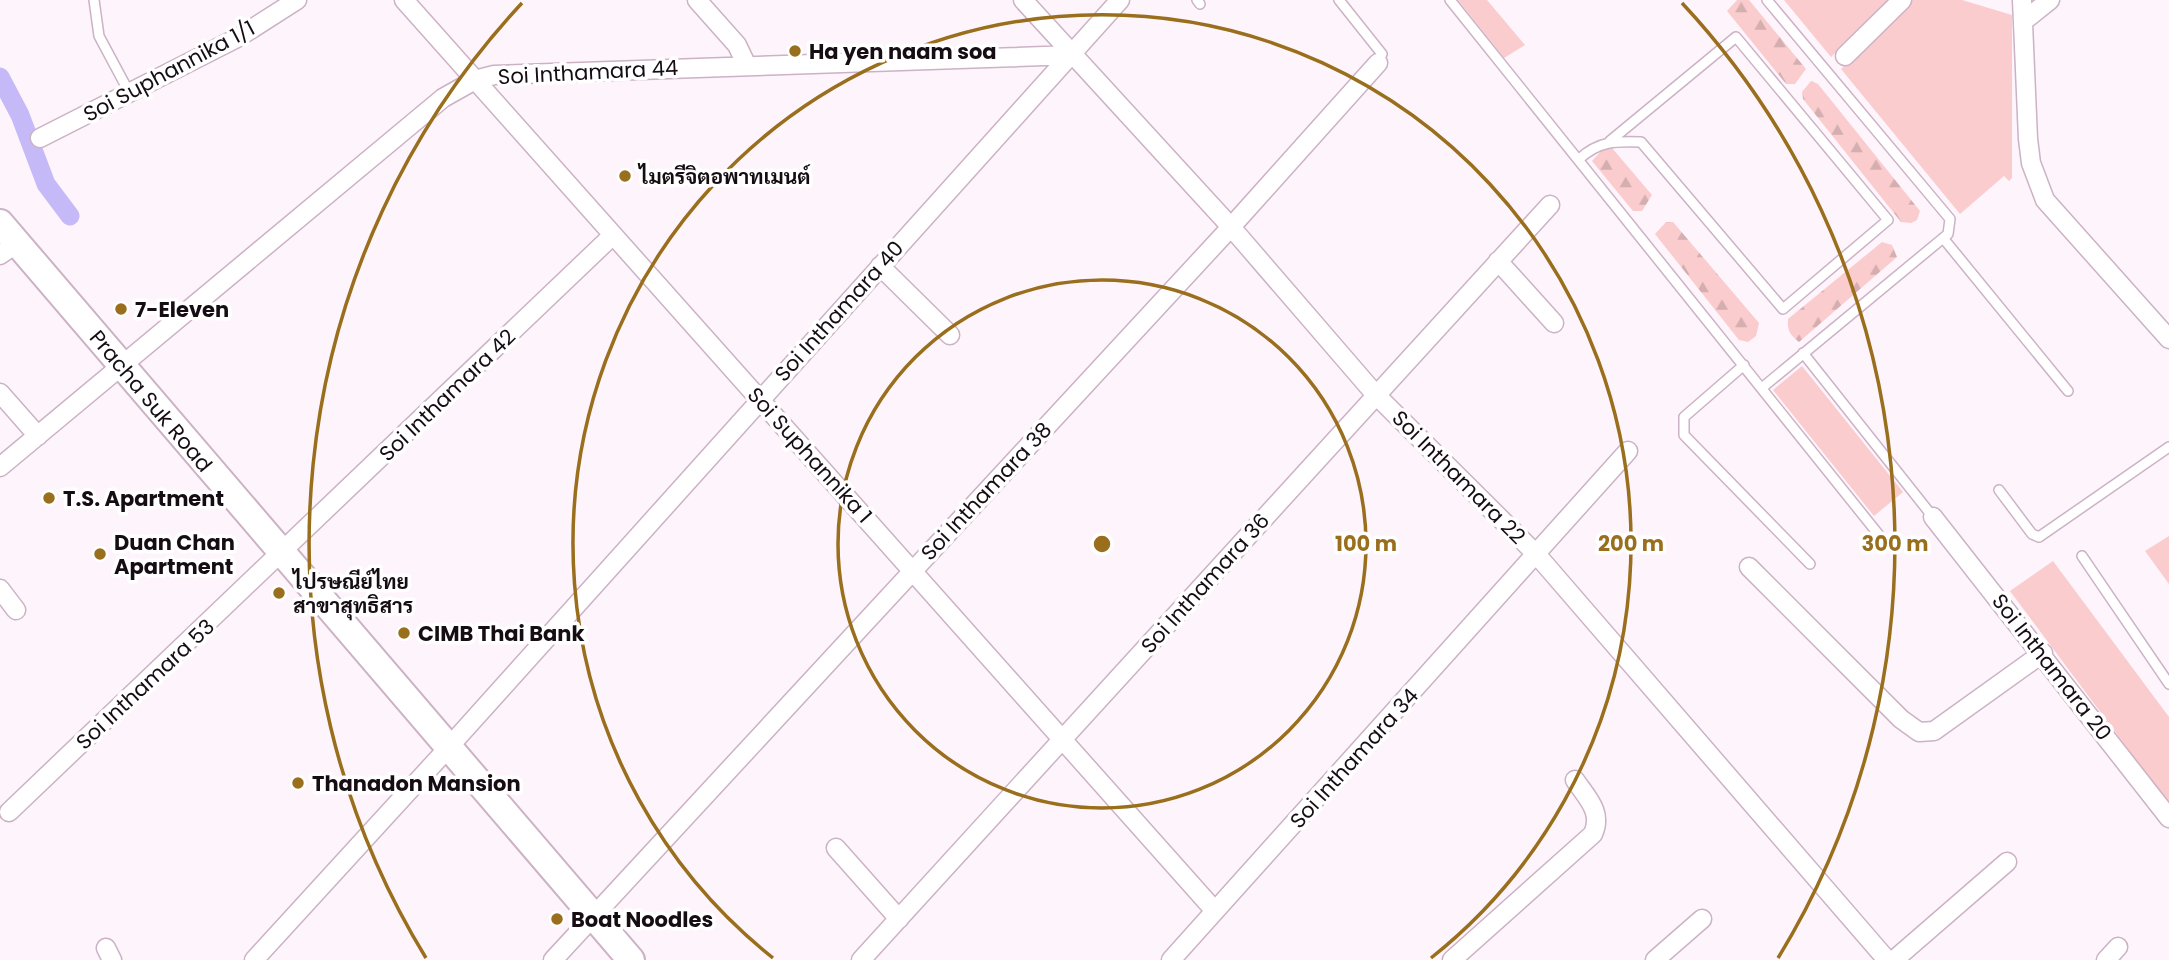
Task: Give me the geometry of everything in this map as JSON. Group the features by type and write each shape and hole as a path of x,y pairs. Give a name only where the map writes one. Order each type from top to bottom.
{"street":[{"name":"Soi Suphannika 1/1","path":"40,138 239,37 297,0"},
{"name":"Soi Suphannika 1","path":"404,0 1216,911"},
{"path":"697,0 737,45 747,66"},
{"name":"Soi Inthamara 22","path":"1023,0 1231,227 1375,394 1537,555 1883,958"},
{"name":"Soi Inthamara 40","path":"254,960 449,748 760,398 1120,0"},
{"path":"1845,56 1902,0"},
{"path":"2022,0 2025,20 2028,139 2031,163 2045,200 2169,339"},
{"path":"2025,20 2050,0"},
{"name":"Soi Inthamara 44","path":"0,467 443,99 475,80 508,75 1073,55"},
{"name":"Soi Inthamara 38","path":"553,960 1231,227 1378,63"},
{"name":"Soi Inthamara 36","path":"861,960 1550,205"},
{"name":"Pracha Suk Road","path":"0,223 8,249 123,367 631,960"},
{"name":"Soi Inthamara 42","path":"282,555 613,235"},
{"path":"1498,261 1554,323"},
{"path":"880,266 950,335"},
{"path":"0,393 38,436"},
{"name":"Soi Inthamara 34","path":"1171,960 1628,451"},
{"name":"Soi Inthamara 20","path":"1933,517 2043,653 2169,818"},
{"name":"Soi Inthamara 53","path":"9,812 282,555"},
{"path":"1749,567 1901,719 1919,732 1934,732 2043,653"},
{"path":"0,589 16,610"},
{"path":"1452,960 1593,834 1598,823 1595,808 1575,780"},
{"path":"836,848 899,919"},
{"path":"1883,958 2007,862"},
{"path":"1655,960 1702,919"}],"lane":[{"path":"94,0 99,36 129,92"},
{"path":"1339,0 1382,54 1378,63"},
{"path":"1450,0 1887,545"},
{"path":"1763,387 1948,234 1950,219 1820,71 1768,0"},
{"path":"1579,159 1598,144 1610,141 1641,142 1783,309 1888,219 1737,37 1610,141"},
{"path":"1943,238 2068,391"},
{"path":"1803,354 1933,517"},
{"path":"1744,365 1684,417 1684,435 1810,564"},
{"path":"2000,490 2032,534 2039,537 2169,447"},
{"path":"2082,556 2169,684"}],"green space":[{"path":"1458,0 1487,0 1525,45 1504,58"},
{"path":"1737,0 1749,0 1806,69 1795,84 1786,84 1727,11"},
{"path":"1784,0 1889,0 1831,57"},
{"path":"1909,0 1962,0 2012,15 2012,178 2009,181 2004,176 1960,214 1841,69"},
{"path":"1811,81 1818,84 1920,211 1917,220 1911,223 1901,222 1803,99 1802,92"},
{"path":"1605,147 1612,148 1652,195 1642,211 1633,211 1592,161"},
{"path":"1666,222 1673,222 1759,323 1756,336 1748,342 1739,340 1655,234"},
{"path":"1882,242 1892,245 1897,257 1799,342 1791,335 1788,319"},
{"path":"1802,366 1903,492 1874,516 1773,390"},
{"path":"2169,536 2169,584 2145,551"},
{"path":"2053,561 2169,717 2169,804 2010,591"}],"waterway":[{"path":"0,77 20,115 46,184 70,216"}],"place":[{"name":"Ha yen naam soa","path":"795,51"},
{"name":"ไมตรีจิตอพาทเมนต์","path":"625,176"},
{"name":"7-Eleven","path":"121,309"},
{"name":"T.S. Apartment","path":"49,498"},
{"name":"Duan Chan Apartment","path":"100,554"},
{"name":"ไปรษณีย์ไทย สาขาสุทธิสาร","path":"279,593"},
{"name":"CIMB Thai Bank","path":"404,633"},
{"name":"Thanadon Mansion","path":"298,783"},
{"name":"Boat Noodles","path":"557,919"}]}
